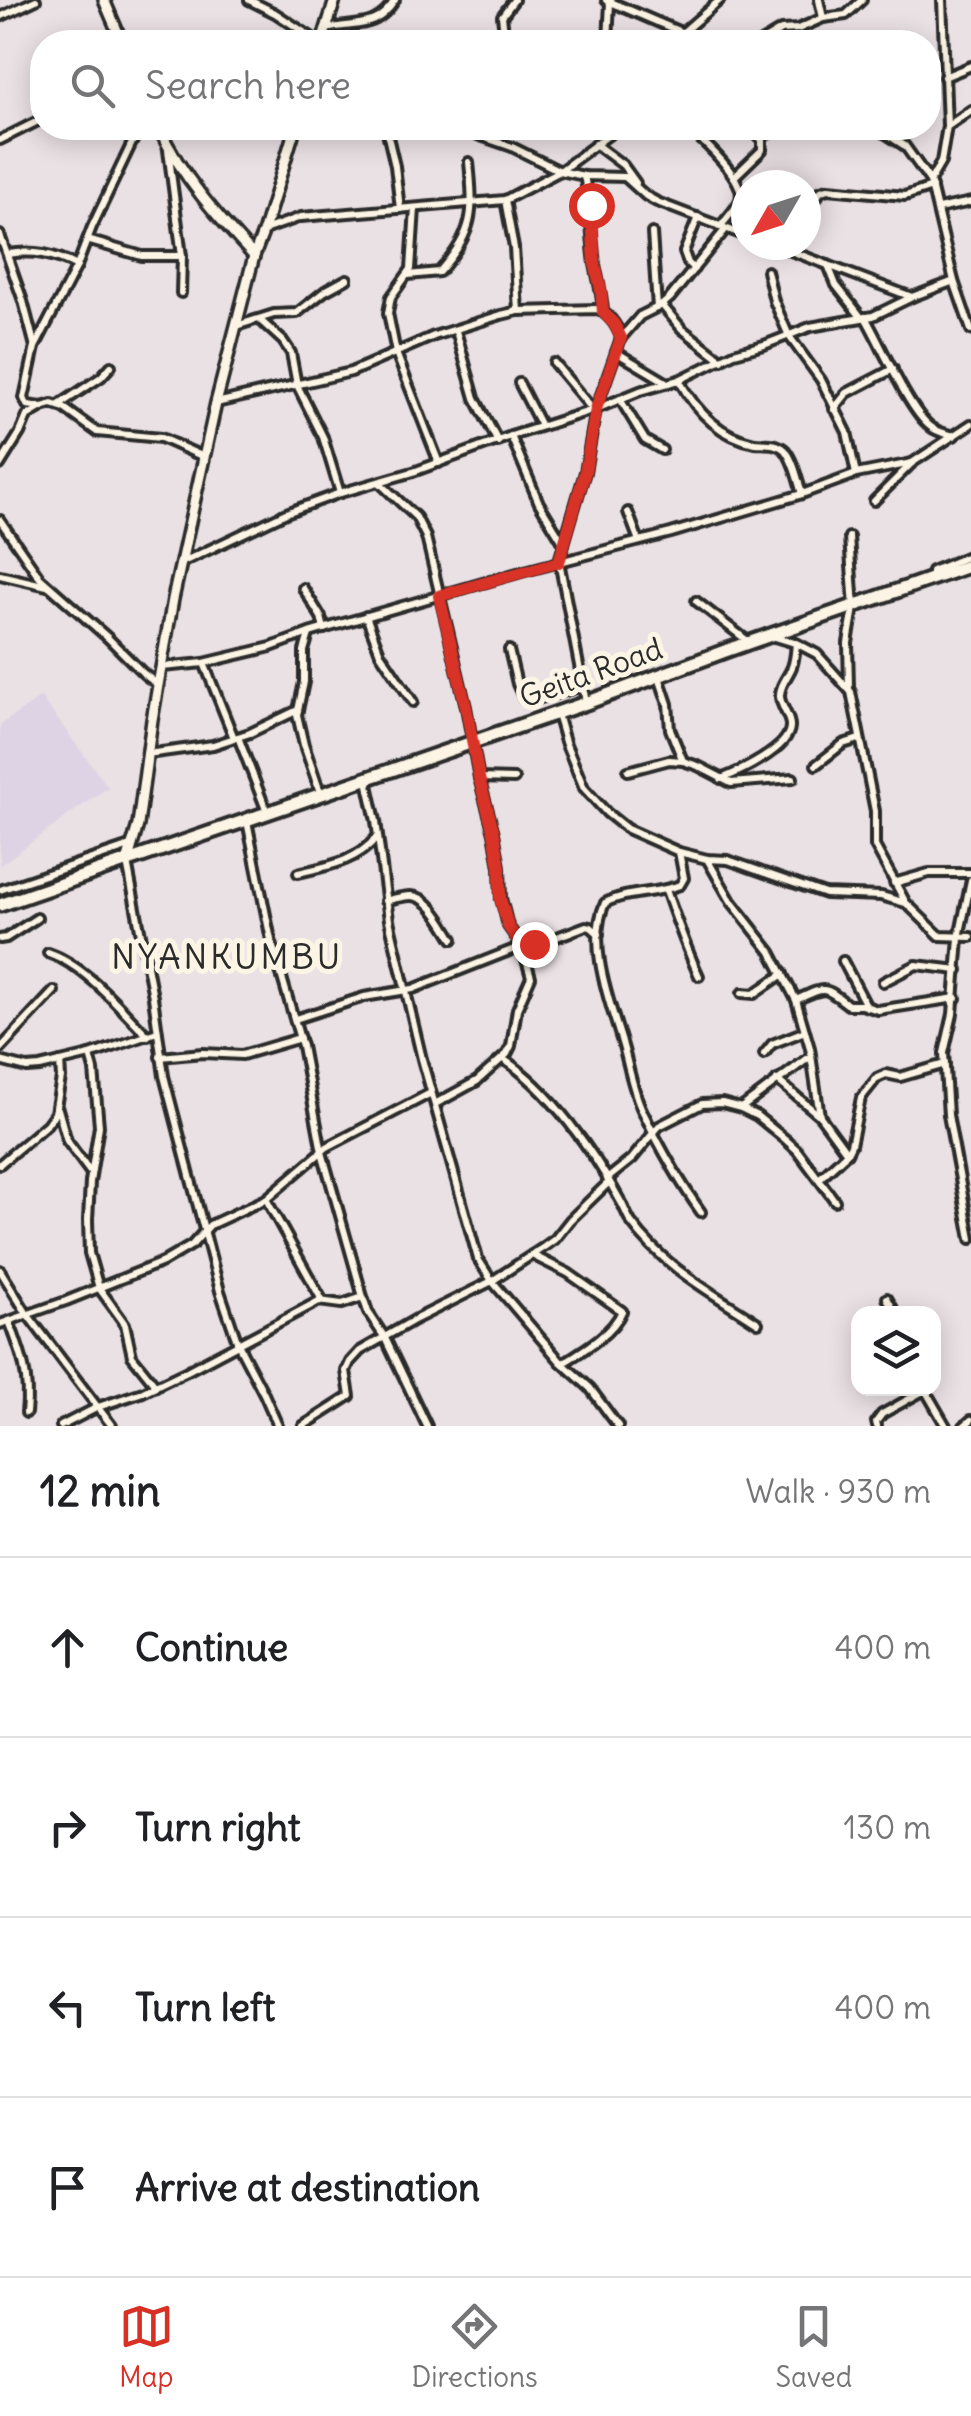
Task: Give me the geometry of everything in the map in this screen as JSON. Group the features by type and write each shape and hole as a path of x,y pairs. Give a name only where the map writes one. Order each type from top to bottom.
{"highway":[{"name":"Geita Road","path":"0,905 321,796 971,565"}],"main road":[{"path":"104,0 117,30"},
{"path":"326,29 335,0"},
{"path":"164,140 206,204 254,256"},
{"path":"128,862 181,562 216,403 254,256 291,140"}],"street":[{"path":"0,17 36,0"},
{"path":"250,0 301,30"},
{"path":"326,29 377,20 396,0"},
{"path":"504,30 502,16 514,0"},
{"path":"685,30 720,0"},
{"path":"819,0 823,18"},
{"path":"781,30 848,14 862,0"},
{"path":"821,191 905,196 931,184 941,162 947,126 942,0"},
{"path":"608,30 608,1 675,30"},
{"path":"944,77 971,66"},
{"path":"947,126 971,110"},
{"path":"0,140 30,125"},
{"path":"42,407 27,405 24,398 35,347 77,266 133,140"},
{"path":"389,140 400,208"},
{"path":"492,140 560,171 630,180 657,202 731,231"},
{"path":"264,230 301,217 505,200 560,171 601,140"},
{"path":"700,140 731,174"},
{"path":"742,170 762,150 762,140"},
{"path":"896,140 920,164 931,184 954,281 971,330"},
{"path":"166,144 182,256 181,293"},
{"path":"595,144 623,165 638,189"},
{"path":"407,276 441,271 468,230 473,203 469,162"},
{"path":"584,176 603,312"},
{"path":"505,200 514,248 518,311"},
{"path":"938,209 971,202"},
{"path":"415,208 413,262 391,297 388,313 396,354 439,463"},
{"path":"586,703 559,562 585,472 594,410 621,338 640,316 660,307 694,269 731,214"},
{"path":"694,269 684,252 698,217"},
{"path":"652,233 660,307 722,360"},
{"path":"1,238 35,347"},
{"path":"86,240 142,256 182,256"},
{"path":"8,254 48,254 77,266"},
{"path":"820,260 912,297"},
{"path":"828,264 836,286 863,318 911,402 928,424 954,436"},
{"path":"767,271 789,336 821,380 846,432 856,474"},
{"path":"234,326 274,314 297,313 324,291 347,279"},
{"path":"181,562 286,513 340,493 679,380 742,350 822,324 878,314 954,281"},
{"path":"216,403 351,372 434,336 518,311 598,309 614,324 621,338"},
{"path":"260,320 284,341 291,353 297,385 323,437 340,493"},
{"path":"456,330 476,398 498,442"},
{"path":"616,352 667,383"},
{"path":"554,363 594,410"},
{"path":"58,406 102,377 111,366"},
{"path":"834,409 846,393 893,369"},
{"path":"679,380 694,404 716,426 744,440 784,448 802,494"},
{"path":"518,383 541,426"},
{"path":"620,399 645,440 662,450"},
{"path":"0,464 27,416 52,404 98,432 161,438 204,457"},
{"path":"874,500 912,463 971,424"},
{"path":"512,436 540,503 565,546"},
{"path":"162,668 204,663 271,647 324,628 802,494 856,474 912,463"},
{"path":"380,482 422,527 494,833 500,898 531,977 517,1009 511,1046 503,1058 477,1082 436,1104"},
{"path":"628,512 640,541"},
{"path":"0,520 47,586 158,684"},
{"path":"849,537 854,608 848,643 849,688 875,811 875,846 906,903 940,936 971,937"},
{"path":"932,578 932,572 971,555"},
{"path":"0,575 47,586"},
{"path":"303,588 324,628"},
{"path":"696,601 750,642"},
{"path":"366,616 380,652 413,702"},
{"path":"309,633 298,710 301,734 321,796"},
{"path":"769,636 817,654 849,688"},
{"path":"721,780 758,762 790,731 780,691 792,665 796,643"},
{"path":"509,650 524,699 530,701 583,686"},
{"path":"204,663 267,814"},
{"path":"658,676 668,704 670,730 683,761"},
{"path":"147,754 213,745 298,710"},
{"path":"556,712 579,778 595,801 628,829 679,852 728,860 826,894 881,896 906,903"},
{"path":"816,765 843,744 859,739"},
{"path":"628,771 669,760 698,766 721,780 740,784 794,778"},
{"path":"479,778 514,778"},
{"path":"366,779 378,836 385,900 474,1247 492,1281 563,1364 590,1388 618,1426"},
{"path":"247,821 271,940 300,1038 322,1152 363,1297 426,1426"},
{"path":"298,873 345,862 378,836"},
{"path":"0,890 134,844"},
{"path":"679,852 684,878 680,885 605,903 600,956 608,1000 642,1109 674,1173 701,1212"},
{"path":"707,858 796,1000 811,1056 820,1116"},
{"path":"128,862 160,1057 220,1291 238,1344 278,1426"},
{"path":"894,882 929,873 971,876 959,938 956,998 944,1064 955,1161 971,1239"},
{"path":"666,890 699,976"},
{"path":"385,900 419,897 454,939"},
{"path":"0,939 38,918"},
{"path":"295,1018 364,997 406,990 586,926 600,934"},
{"path":"48,953 76,968 148,1036"},
{"path":"842,961 868,1008"},
{"path":"883,982 916,965 958,970"},
{"path":"742,993 754,994 783,974"},
{"path":"796,1000 828,989 848,1005 878,1010 956,998"},
{"path":"0,1049 54,991"},
{"path":"764,1054 772,1044 804,1030"},
{"path":"0,1060 27,1068 90,1054 157,1032"},
{"path":"160,1057 242,1054 300,1038"},
{"path":"90,1054 99,1126 90,1173 90,1253 100,1288 125,1324 133,1357 156,1386"},
{"path":"741,1108 811,1056"},
{"path":"503,1058 523,1072 564,1118 608,1181 630,1221 662,1256 690,1281 758,1323"},
{"path":"60,1062 58,1108 67,1141 90,1173"},
{"path":"819,1179 847,1153 855,1134 860,1098 876,1078 886,1074 900,1077 944,1064"},
{"path":"778,1080 820,1116 847,1153"},
{"path":"26,1413 27,1374 4,1323 163,1262 188,1248 216,1222 266,1200 338,1141 432,1093"},
{"path":"303,1426 348,1398 351,1393 346,1375 350,1362 369,1344 492,1281 555,1239 632,1159 653,1130 702,1104 722,1103 757,1116 797,1150 835,1201"},
{"path":"0,1164 47,1124 58,1108"},
{"path":"266,1200 322,1300 342,1304 363,1297"},
{"path":"531,1254 568,1272 622,1311 597,1339 563,1364"},
{"path":"0,1270 4,1283 112,1426"},
{"path":"888,1298 892,1306"},
{"path":"61,1426 98,1407 156,1386 322,1300"},
{"path":"877,1426 882,1414 913,1396"},
{"path":"929,1396 946,1426"},
{"path":"964,1426 971,1420"}],"shaded area":[{"path":"41,697 108,787 0,865 0,725"}],"district":[{"name":"NYANKUMBU","path":"227,957"}],"route":[{"path":"534,944 522,946 513,936 500,898 494,833 439,596 559,562 585,472 596,409 621,338 603,312 591,205"}]}
